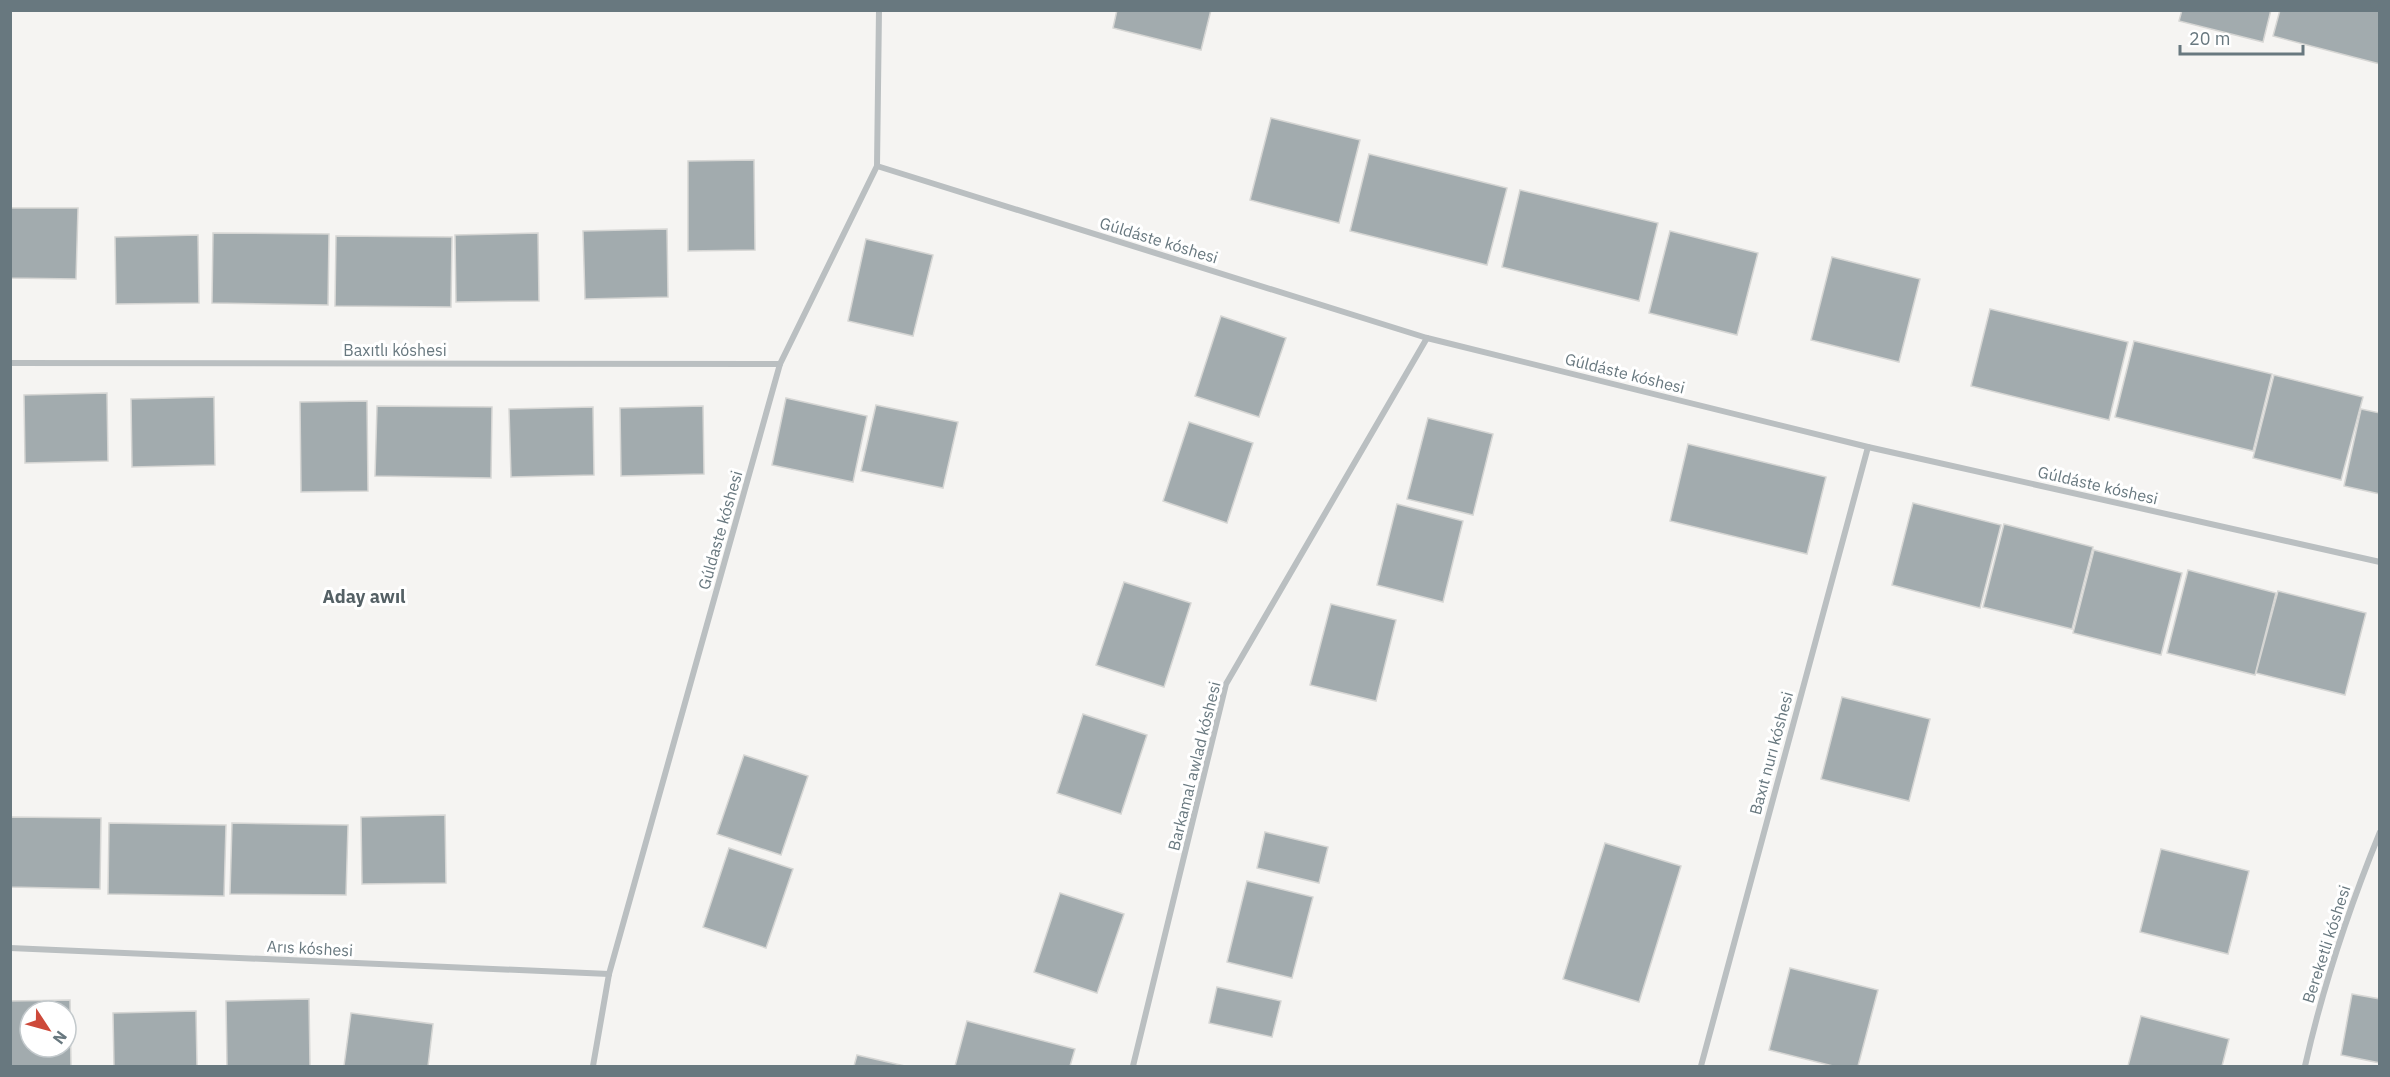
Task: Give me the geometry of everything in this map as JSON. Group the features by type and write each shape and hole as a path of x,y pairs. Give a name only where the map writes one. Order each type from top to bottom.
{"street":[{"name":"Gúldaste kóshesi","path":"593,1066 609,974 780,364 877,166 879,10"},
{"name":"Gúldáste kóshesi","path":"877,166 1426,338 1868,447 2379,562"},
{"name":"Barkamal awlad kóshesi","path":"1133,1066 1226,684 1426,338"},
{"name":"Baxıtlı kóshesi","path":"10,363 780,364"},
{"name":"Baxıt nurı kóshesi","path":"1701,1066 1868,447"},
{"name":"Bereketli kóshesi","path":"2306,1066 2319,1006 2379,832"},
{"name":"Arıs kóshesi","path":"10,948 609,974"}],"building":[{"path":"1117,10 1211,10 1201,50 1113,28"},
{"path":"2182,10 2271,10 2263,42 2179,21"},
{"path":"2280,10 2380,10 2380,64 2273,36"},
{"path":"1271,118 1360,140 1339,223 1250,200"},
{"path":"1369,154 1507,188 1487,265 1350,231"},
{"path":"754,160 755,250 688,251 688,161"},
{"path":"1520,190 1658,223 1639,301 1502,267"},
{"path":"10,208 78,208 76,279 10,278"},
{"path":"667,229 668,297 585,299 583,231"},
{"path":"1670,231 1758,253 1737,335 1649,313"},
{"path":"213,233 329,234 328,305 212,303"},
{"path":"538,233 539,301 456,302 455,235"},
{"path":"198,235 199,303 116,304 115,237"},
{"path":"336,236 452,237 451,307 335,306"},
{"path":"866,239 933,255 913,336 848,321"},
{"path":"1832,257 1920,279 1899,362 1811,340"},
{"path":"1990,309 2128,342 2109,420 1971,386"},
{"path":"1221,316 1286,338 1259,417 1195,396"},
{"path":"2134,341 2272,374 2253,451 2115,417"},
{"path":"2274,375 2363,397 2341,480 2253,458"},
{"path":"107,393 108,461 25,463 24,395"},
{"path":"214,397 215,465 132,467 131,399"},
{"path":"786,398 867,416 853,482 772,465"},
{"path":"367,401 368,491 301,492 300,402"},
{"path":"876,405 958,422 943,488 861,471"},
{"path":"377,406 492,407 491,478 375,476"},
{"path":"703,406 704,474 621,476 620,408"},
{"path":"593,407 594,475 511,477 509,409"},
{"path":"2361,409 2380,413 2380,494 2344,486"},
{"path":"1428,418 1493,434 1473,515 1407,499"},
{"path":"1189,422 1253,443 1227,523 1163,501"},
{"path":"1688,444 1826,477 1807,554 1670,521"},
{"path":"1913,503 2001,525 1980,608 1892,585"},
{"path":"1397,504 1463,521 1443,602 1377,585"},
{"path":"2004,524 2093,547 2072,629 1983,607"},
{"path":"2094,550 2182,573 2161,655 2073,633"},
{"path":"2188,570 2276,593 2255,675 2167,653"},
{"path":"1124,582 1191,603 1164,687 1096,665"},
{"path":"2278,591 2366,613 2345,695 2256,673"},
{"path":"1331,604 1396,620 1376,701 1310,685"},
{"path":"1842,697 1930,719 1909,801 1821,779"},
{"path":"1083,714 1147,735 1121,814 1057,793"},
{"path":"744,755 808,776 781,855 717,834"},
{"path":"445,815 446,883 362,884 361,817"},
{"path":"10,817 101,818 100,889 10,887"},
{"path":"109,823 226,825 224,896 108,894"},
{"path":"232,823 348,825 346,895 230,894"},
{"path":"1265,832 1328,847 1319,883 1257,868"},
{"path":"1605,843 1681,866 1639,1002 1563,979"},
{"path":"729,848 793,869 766,948 703,927"},
{"path":"2161,849 2249,871 2228,954 2140,932"},
{"path":"1247,881 1313,897 1292,978 1227,962"},
{"path":"1060,893 1124,914 1097,993 1034,972"},
{"path":"1790,968 1878,990 1858,1066 1833,1066 1769,1050"},
{"path":"1217,987 1281,1001 1272,1037 1209,1023"},
{"path":"2352,994 2380,999 2380,1063 2341,1055"},
{"path":"309,999 310,1066 227,1066 226,1001"},
{"path":"10,1001 18,1001 18,1059 71,1059 71,1066 10,1066"},
{"path":"196,1011 197,1066 114,1066 113,1013"},
{"path":"351,1013 433,1024 428,1066 344,1066"},
{"path":"2141,1016 2229,1039 2222,1066 2128,1066"},
{"path":"967,1021 1075,1049 1070,1066 955,1066"},
{"path":"857,1055 905,1066 854,1066"}],"district":[{"name":"Aday awıl","path":"364,596"}]}
